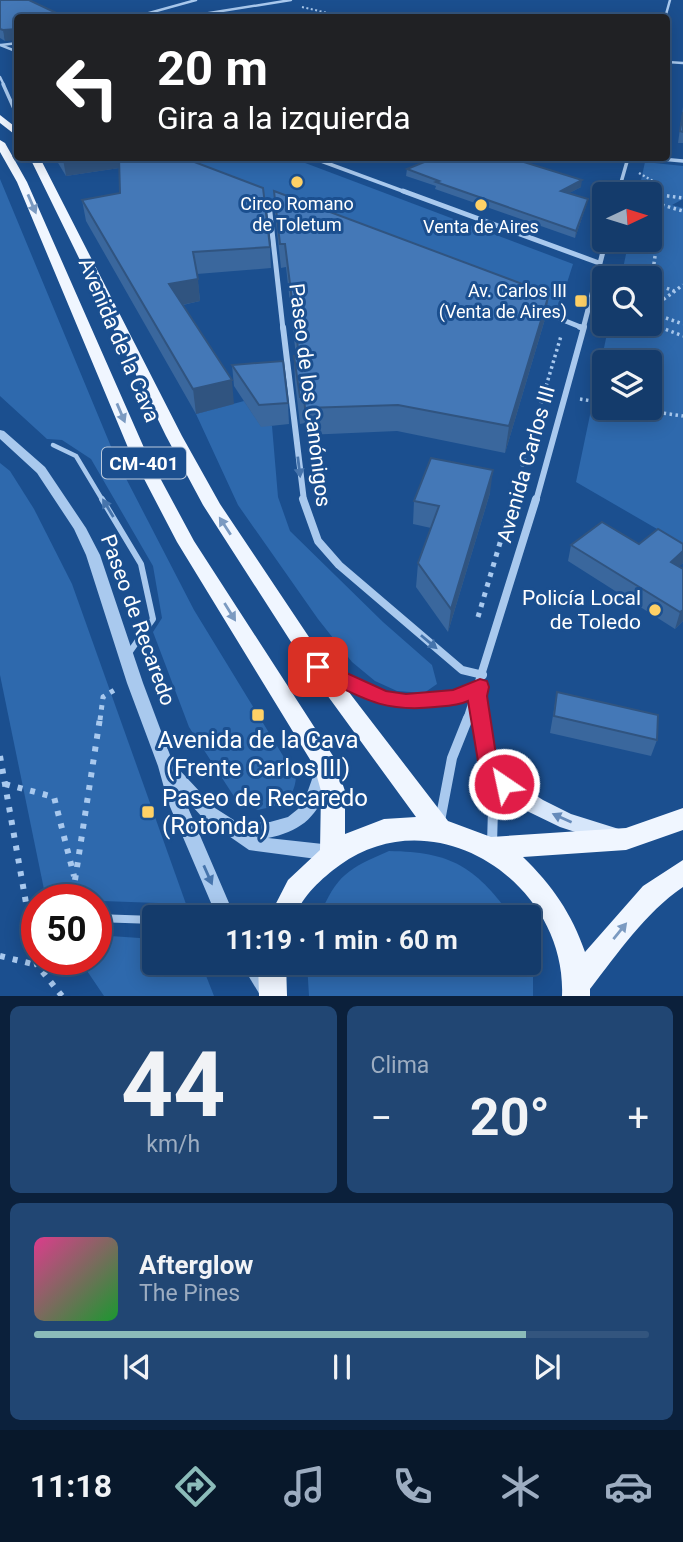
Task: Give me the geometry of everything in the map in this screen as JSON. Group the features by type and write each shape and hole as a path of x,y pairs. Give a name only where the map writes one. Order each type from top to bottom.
{"main road":[{"path":"0,118 14,130"},
{"name":"Avenida de la Cava","path":"0,143 22,182 137,450 186,542 324,762 333,791 332,853"},
{"name":"Avenida de la Cava","path":"37,161 174,436 212,505 318,667 439,829"},
{"path":"488,773 536,806 567,821 626,839"},
{"path":"492,848 626,839 683,819"},
{"path":"289,905 304,878 332,853 365,835 401,828 439,829 466,836 492,848 524,872 550,904 569,942 577,990"},
{"path":"577,990 632,915 661,886 683,872"},
{"path":"272,975 272,995"}],"street":[{"path":"145,14 195,0"},
{"path":"203,14 291,0"},
{"path":"0,77 14,109"},
{"path":"321,161 599,263"},
{"path":"621,182 627,161"},
{"path":"257,200 282,209"},
{"name":"Paseo de los Canónigos","path":"269,204 302,494 318,541 339,565 462,670 483,675"},
{"name":"Avenida Carlos III","path":"439,829 452,758 478,691 566,396 602,252"},
{"path":"527,306 583,327"},
{"name":"Paseo de Recaredo","path":"0,433 41,470 80,528 93,555 176,802 221,905"},
{"path":"318,667 383,698 406,702 455,698 478,691"},
{"name":"Avenida Carlos III","path":"478,691 493,809 492,848"},
{"path":"234,830 276,829 295,823 318,798 324,762"},
{"name":"Paseo de Recaredo","path":"166,766 209,813 255,844 332,853"},
{"path":"258,975 272,995"}],"lane":[{"path":"54,445 76,456 141,564 153,619 127,656"},
{"path":"112,919 142,920"}],"path":[{"path":"278,2 331,14"},
{"path":"624,171 642,174 654,182"},
{"path":"662,195 683,198"},
{"path":"662,205 683,211"},
{"path":"585,257 592,232"},
{"path":"599,263 608,266"},
{"path":"662,301 683,285"},
{"path":"662,286 674,291"},
{"path":"662,316 683,323"},
{"path":"476,624 565,321"},
{"path":"662,328 683,336"},
{"path":"566,396 592,401"},
{"path":"662,413 683,416"},
{"path":"5,784 54,797 75,880 103,697 116,689"},
{"path":"0,756 23,884"},
{"path":"0,956 21,961"},
{"path":"45,975 62,996"}],"shaded area":[{"path":"167,161 300,161 573,264 558,311"},
{"path":"645,162 683,166 683,199 672,205 683,208 683,544 576,482 592,405 592,420 662,420 662,350 604,350 606,336 662,336 662,266 624,266 626,252 662,252 662,182 641,182"},
{"path":"0,179 117,461 194,610 296,777 289,797 279,804 258,810 235,798 189,727 153,632 162,618 153,566 91,459 62,440 47,439 0,396"},
{"path":"244,401 261,426 272,426 278,497 290,531 383,622 432,665 437,684 424,693 397,691 375,681 352,662 318,619 238,505 196,414"},
{"path":"0,463 10,471 34,509 72,584 186,904 112,901 112,884 43,884 0,675"},
{"path":"389,851 446,859 473,874 503,905 324,905 338,882 363,863"},
{"path":"112,936 142,938 142,975 206,975 214,996 104,996 90,975 112,975"},
{"path":"308,975 533,975 533,996 309,996"}],"building":[{"path":"0,0 29,0 59,14 14,14 14,29 0,29"},
{"path":"119,161 192,161 263,188 270,247 193,252 198,279 169,284 232,380 193,389 82,200 120,193"},
{"path":"427,161 521,161 582,180 561,191 588,199 576,231 436,182 439,181 407,169"},
{"path":"274,191 549,294 509,426 398,405 305,408 304,397 300,397 294,356 299,356 285,244 280,244"},
{"path":"283,361 288,403 259,405 232,365"},
{"path":"431,458 493,470 451,609 418,563 439,506 414,501"},
{"path":"602,522 639,544 658,529 683,544 683,551 671,562 683,569 683,610 680,612 571,545"},
{"path":"557,692 658,715 657,740 554,716"}],"place":[{"name":"Circo Romano de Toletum","path":"297,182"},
{"name":"Venta de Aires","path":"481,205"},
{"name":"Av. Carlos III (Venta de Aires)","path":"581,301"},
{"name":"Policía Local de Toledo","path":"655,610"},
{"name":"Avenida de la Cava (Frente Carlos III)","path":"258,715"},
{"name":"Paseo de Recaredo (Rotonda)","path":"148,812"}],"route":[{"path":"318,667 383,698 406,702 455,698 480,687 477,696 488,773 504,784"}]}
